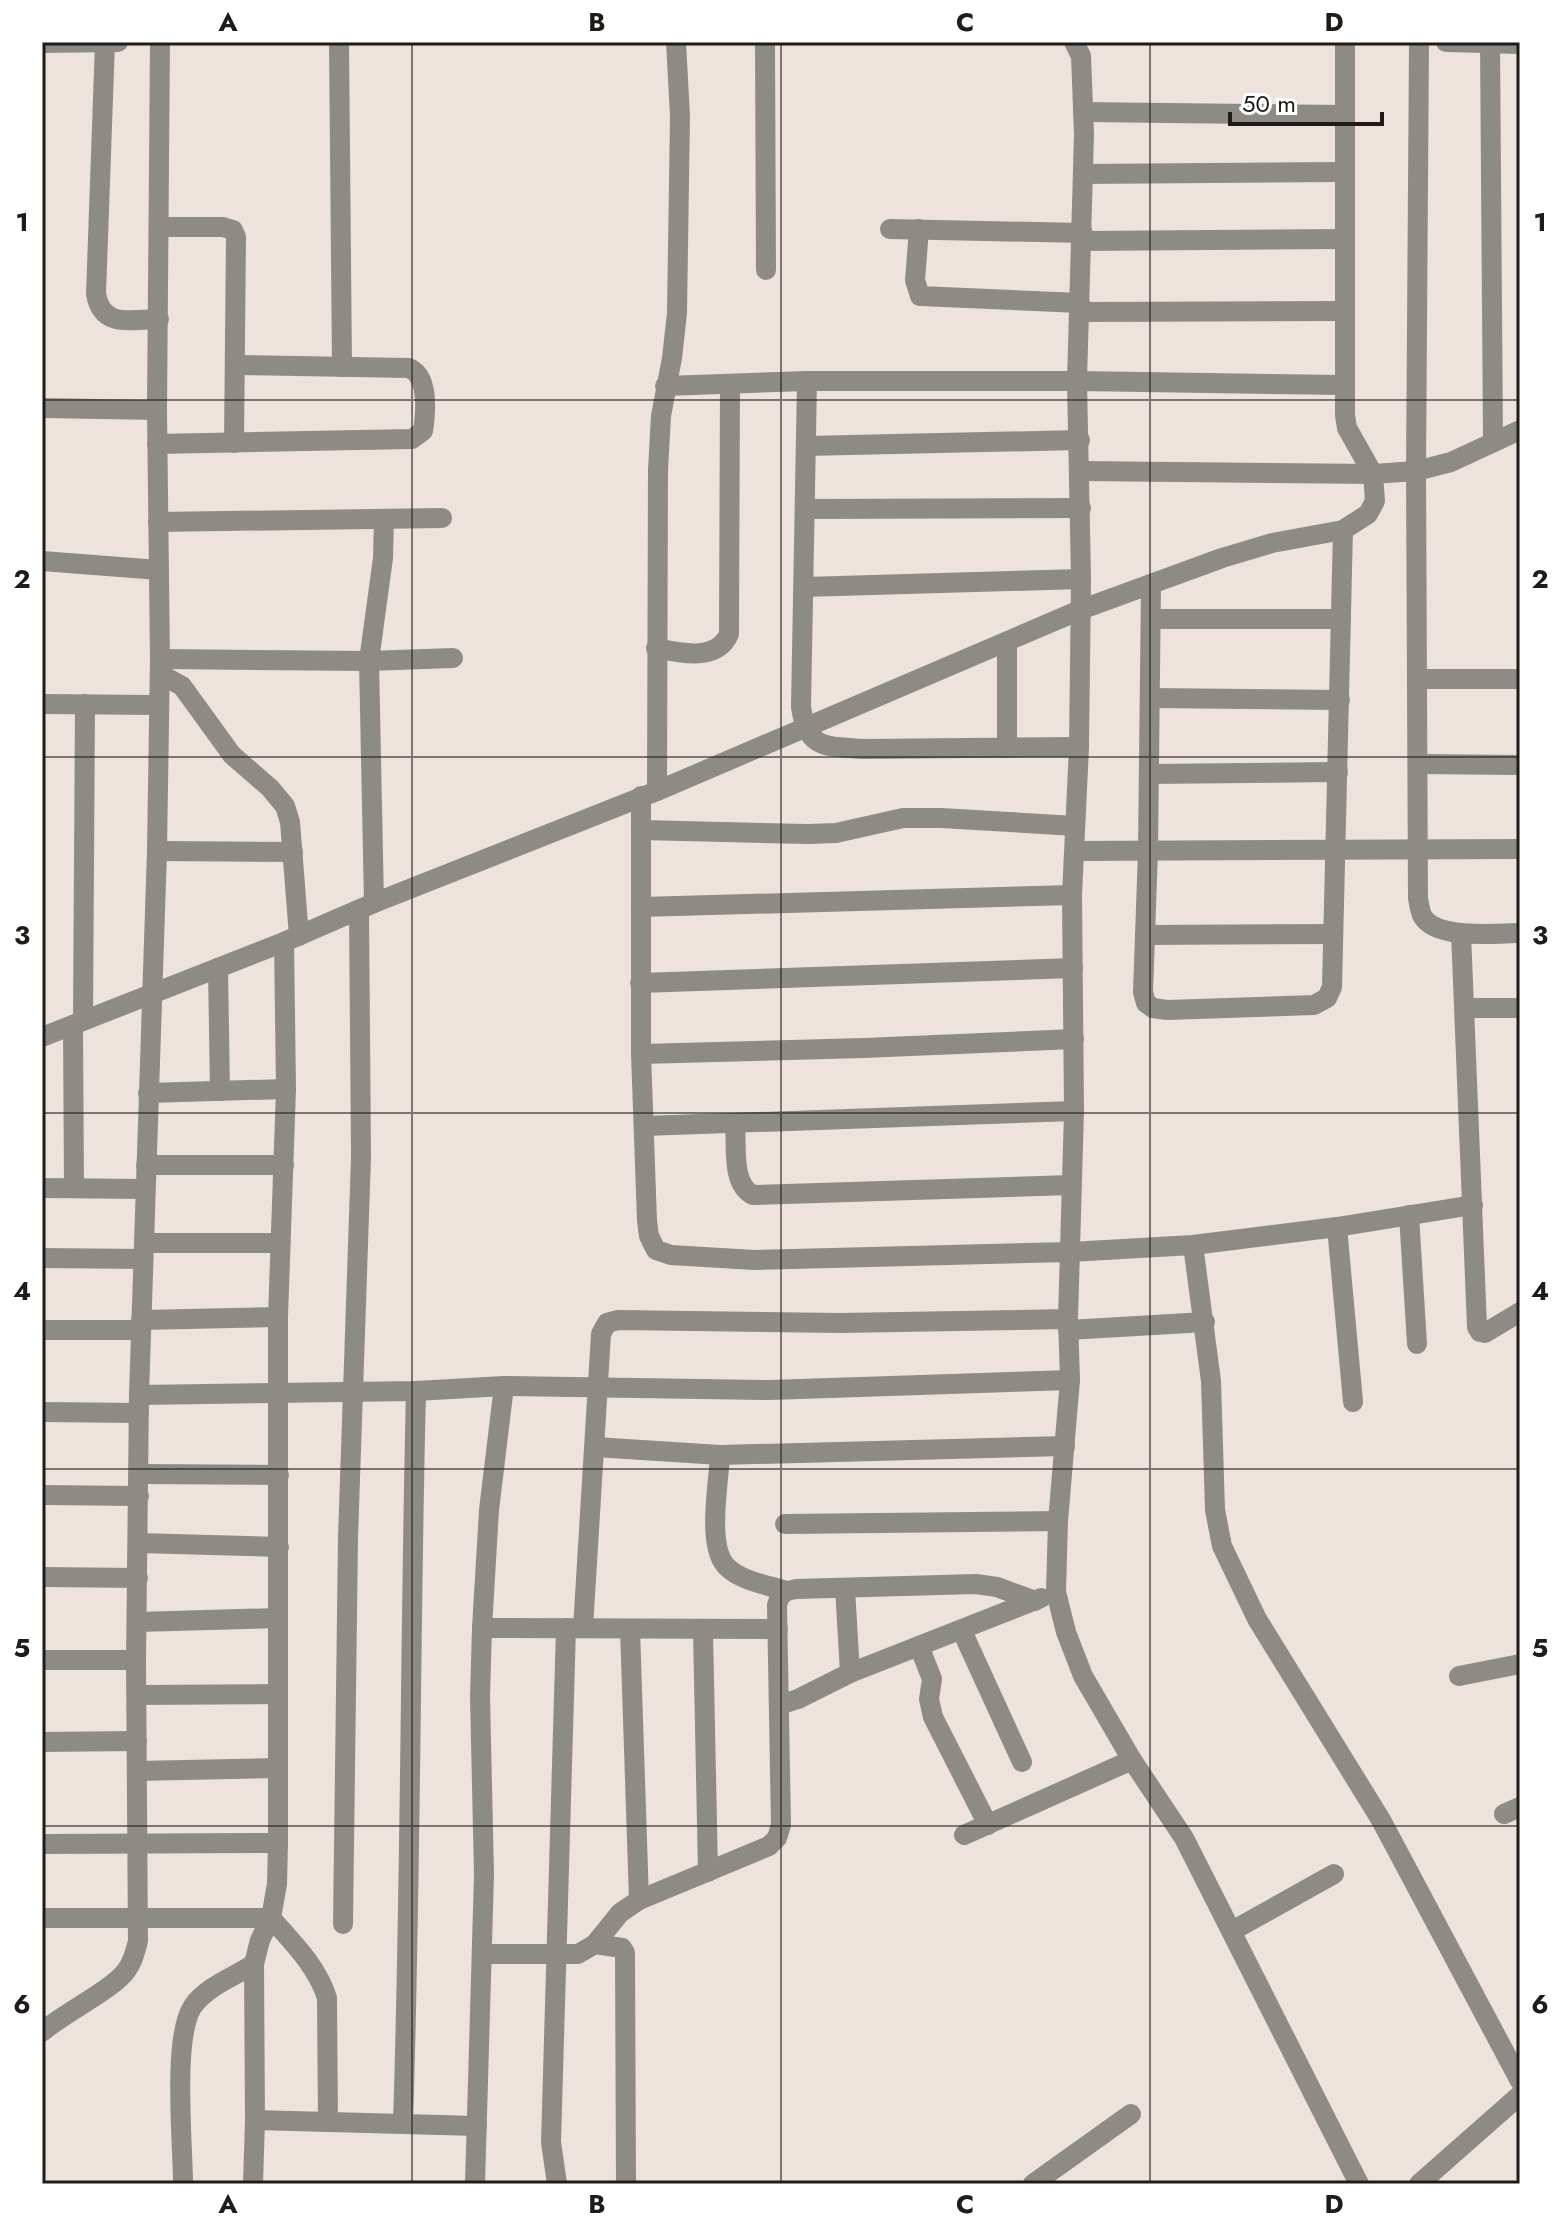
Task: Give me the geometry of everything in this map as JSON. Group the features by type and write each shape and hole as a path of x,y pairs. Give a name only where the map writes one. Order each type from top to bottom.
{"street":[{"path":"105,42 98,306 104,315 114,319 159,319"},
{"path":"42,43 118,42"},
{"path":"42,2032 125,1973 134,1958 138,1941 136,1660 140,1325 157,851 160,666 157,410 160,42"},
{"path":"339,42 342,367"},
{"path":"676,42 680,116 677,313 665,386 658,470 656,648 649,794 641,830 641,1054 649,1236 656,1250 671,1255 754,1260 1070,1252 1193,1245 1337,1227 1473,1205"},
{"path":"765,42 766,270"},
{"path":"1081,42 1075,42 1081,56 1083,237 1077,381 1081,579 1079,747 1072,895 1074,1111 1068,1325 1070,1380 1058,1521 1056,1592 1066,1632 1083,1676 1132,1760 1184,1838 1359,2184"},
{"path":"42,1037 649,794 1080,610 1222,558 1272,543 1343,530 1368,514 1375,501 1373,474 1347,428 1345,42"},
{"path":"1419,42 1416,471 1418,898 1423,916 1435,927 1461,933 1520,933"},
{"path":"1446,42 1520,44"},
{"path":"1490,43 1493,440"},
{"path":"1083,112 1345,115"},
{"path":"1083,174 1345,172"},
{"path":"160,227 223,227 233,230 238,248 234,443"},
{"path":"890,229 1083,237 1345,239"},
{"path":"919,229 915,280 920,296 929,299 1080,308 1345,311"},
{"path":"157,444 412,439 423,431 423,379 418,371 409,368 236,365"},
{"path":"665,386 807,381 1345,385"},
{"path":"807,381 801,707 804,728 813,738 829,746 864,749 1079,747"},
{"path":"656,648 705,653 725,644 729,634 730,384"},
{"path":"42,408 157,410"},
{"path":"1080,471 1373,474 1416,471 1451,462 1520,430"},
{"path":"806,446 1080,440"},
{"path":"805,509 1081,508"},
{"path":"158,522 442,518"},
{"path":"343,1924 348,1538 367,906 369,661 383,558 384,519"},
{"path":"1151,585 1143,992 1146,1003 1153,1008 1167,1010 1314,1005 1327,998 1332,987 1343,530"},
{"path":"42,561 159,570"},
{"path":"804,587 1081,579"},
{"path":"1151,619 1341,619"},
{"path":"1007,642 1007,748"},
{"path":"160,666 453,658"},
{"path":"160,666 182,686 232,755 270,788 285,806 293,852 278,1317 277,1884 271,1918 260,1940 254,1964 253,2184"},
{"path":"1417,679 1520,679"},
{"path":"1150,698 1340,700"},
{"path":"42,704 158,705"},
{"path":"74,1188 85,704"},
{"path":"1418,764 1520,765"},
{"path":"1149,774 1338,772"},
{"path":"641,830 836,833 903,818 1075,826"},
{"path":"1075,851 1520,849"},
{"path":"157,851 293,852"},
{"path":"641,907 1072,895"},
{"path":"1461,933 1477,1327 1485,1333 1520,1312"},
{"path":"1145,935 1331,934"},
{"path":"218,968 220,1091"},
{"path":"640,983 1073,968"},
{"path":"1465,1008 1520,1008"},
{"path":"641,1054 1074,1039"},
{"path":"148,1093 286,1089"},
{"path":"644,1126 1074,1111"},
{"path":"735,1124 739,1182 743,1191 753,1195 1071,1185"},
{"path":"146,1165 284,1165"},
{"path":"42,1188 145,1189"},
{"path":"1409,1215 1417,1344"},
{"path":"1337,1227 1353,1402"},
{"path":"42,1258 280,1243"},
{"path":"1193,1245 1211,1381 1215,1510 1222,1546 1257,1619 1381,1820 1520,2081"},
{"path":"42,1330 278,1317"},
{"path":"557,2184 551,2142 557,1956 575,1628 595,1447 601,1334 607,1323 618,1320 1068,1325 1205,1322"},
{"path":"42,1412 278,1394 504,1386 784,1390 1070,1380"},
{"path":"475,2184 483,1954 482,1628 489,1510 504,1386"},
{"path":"403,2123 410,1891 411,1587 416,1391"},
{"path":"595,1447 720,1455 1065,1446"},
{"path":"720,1455 715,1536 718,1554 726,1567 739,1575 786,1591 976,1584 997,1587 1035,1601"},
{"path":"139,1474 279,1475"},
{"path":"42,1495 139,1496"},
{"path":"785,1524 1058,1521"},
{"path":"138,1543 279,1547"},
{"path":"42,1577 138,1578"},
{"path":"845,1588 850,1673"},
{"path":"483,1954 578,1954 595,1944 620,1913 639,1900 769,1846 777,1838 781,1825 777,1605 786,1591"},
{"path":"779,1705 850,1673 1056,1592"},
{"path":"137,1622 278,1618"},
{"path":"482,1628 778,1629"},
{"path":"630,1629 639,1900"},
{"path":"703,1631 708,1872"},
{"path":"962,1631 1022,1762"},
{"path":"919,1646 932,1679 929,1699 933,1717 988,1825"},
{"path":"42,1660 136,1660"},
{"path":"1459,1676 1520,1664"},
{"path":"137,1695 278,1694"},
{"path":"42,1742 137,1741"},
{"path":"964,1835 1132,1760"},
{"path":"137,1771 278,1768"},
{"path":"42,1844 278,1843"},
{"path":"1232,1931 1334,1874"},
{"path":"42,1918 271,1918 314,1967 327,1998 328,2121"},
{"path":"595,1944 615,1945 625,1953 626,2184"},
{"path":"183,2184 181,2074 184,2027 193,2005 207,1992 254,1964"},
{"path":"1419,2184 1520,2095"},
{"path":"1033,2184 1131,2114"},
{"path":"255,2120 477,2126"}]}
